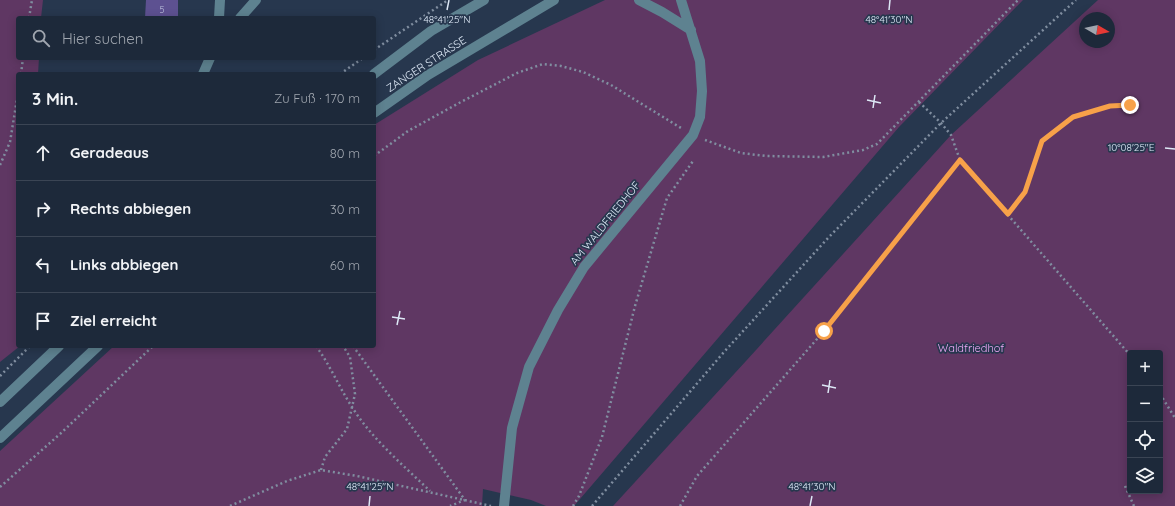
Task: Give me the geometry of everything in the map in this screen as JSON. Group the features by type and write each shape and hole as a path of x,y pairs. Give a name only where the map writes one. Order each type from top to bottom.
{"street":[{"path":"219,16 220,0"},
{"path":"242,16 256,0"},
{"name":"ZANGER STRASSE","path":"376,72 431,31 484,0"},
{"name":"ZANGER STRASSE","path":"376,112 428,75 554,0"},
{"path":"639,0 691,30"},
{"name":"AM WALDFRIEDHOF","path":"504,506 512,428 529,367 558,310 584,267 693,135 700,118 702,91 700,61 681,0"},
{"path":"204,72 209,60"},
{"path":"0,402 57,348"},
{"path":"0,438 96,348"}],"path":[{"path":"29,16 32,0"},
{"path":"376,49 448,0"},
{"path":"592,506 724,352 828,238 941,123 1076,0"},
{"path":"21,72 23,60"},
{"path":"343,72 360,60"},
{"path":"919,102 941,123 950,135 960,160 1127,352"},
{"path":"0,165 10,142 16,105"},
{"path":"1008,214 1025,192 1042,141 1073,117 1110,106 1130,105"},
{"path":"702,147 707,141"},
{"path":"573,506 602,436 635,306 667,198 693,160"},
{"path":"680,506 697,476 824,331 960,160"},
{"path":"0,376 28,348"},
{"path":"0,487 60,434 152,348"},
{"path":"318,348 327,360 352,408 370,432 431,492"},
{"path":"321,470 325,457 347,430 355,394 350,357 344,348"},
{"path":"354,348 465,500"},
{"path":"1163,399 1175,418"},
{"path":"230,506 287,481 321,470 357,476 491,506"},
{"path":"1124,486 1134,506"},
{"path":"450,506 465,500"}],"green space":[{"path":"0,0 43,0 41,16 16,16 16,60 39,60 38,72 16,72 16,348 18,348 0,362"},
{"path":"605,0 1023,0 899,127 574,506 546,506 531,500 483,489 482,506 0,506 0,451 112,348 376,348 376,124 478,60"},
{"name":"Waldfriedhof","path":"1098,0 1175,0 1175,506 613,506 951,135 1079,17 1079,48 1115,48 1115,12 1085,12"}],"building":[{"path":"146,0 178,0 178,16 145,16"}],"route":[{"path":"824,331 960,160 1008,214 1025,192 1042,141 1073,117 1110,106 1130,105"}]}
